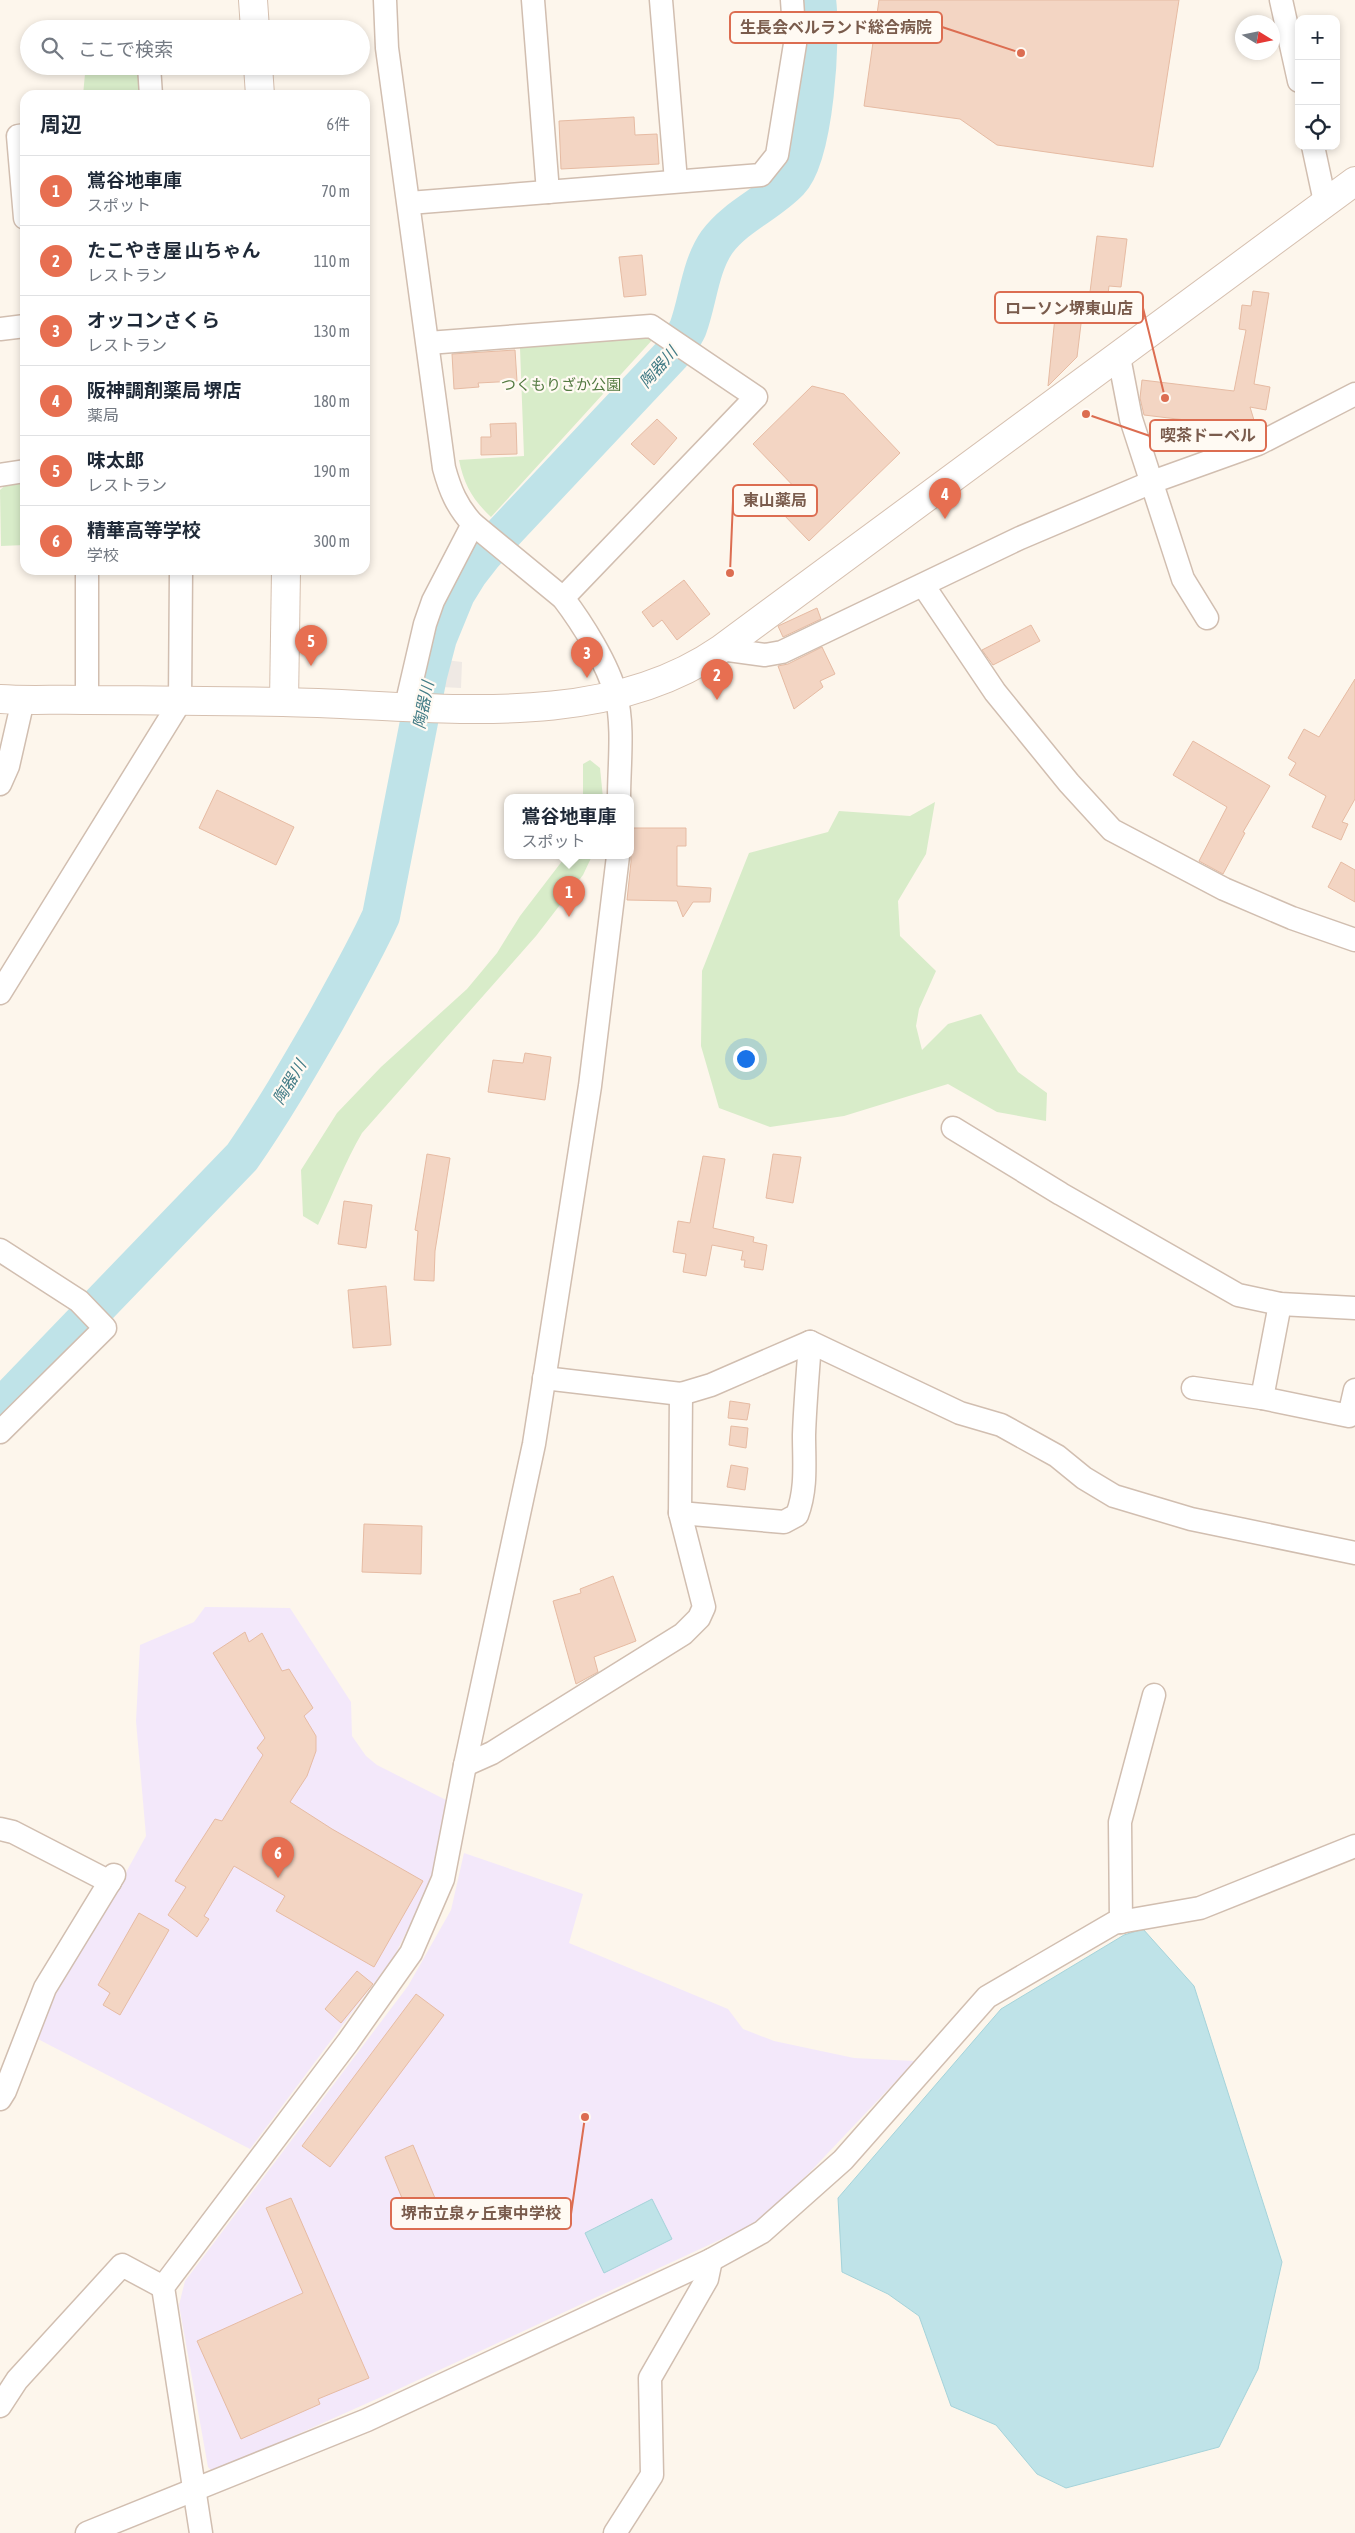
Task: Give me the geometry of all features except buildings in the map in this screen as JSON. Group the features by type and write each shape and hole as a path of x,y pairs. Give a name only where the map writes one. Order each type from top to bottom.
{"street":[{"path":"254,0 255,20"},
{"path":"385,0 387,48 446,476 450,492 462,513 563,598 573,611 605,668 616,694 619,712 619,794"},
{"path":"533,0 548,192"},
{"path":"661,0 676,181"},
{"path":"408,203 761,176 778,155 795,44 792,0"},
{"path":"1281,0 1295,63"},
{"path":"150,75 151,90"},
{"path":"259,75 260,90"},
{"path":"14,136 20,181"},
{"path":"1314,150 1326,202"},
{"path":"0,784 8,766 11,700 284,702 420,707 538,707 636,690 664,679 705,660 721,649 1355,181"},
{"path":"428,343 651,326 679,343 756,397 563,598"},
{"path":"0,329 20,327"},
{"path":"1119,357 1131,419 1183,579 1207,618"},
{"path":"721,649 764,655 782,652 1020,538 1152,482 1258,444 1355,394"},
{"path":"0,475 20,472"},
{"path":"420,707 425,624 433,601 488,536"},
{"path":"87,575 87,700"},
{"path":"1,988 180,702 181,575"},
{"path":"284,702 286,575"},
{"path":"924,585 995,692 1074,789 1112,830 1224,889 1292,918 1355,940"},
{"path":"201,2533 163,2287 348,2042 411,1953 444,1879 466,1765 534,1444 590,1086 618,859"},
{"path":"953,1128 1061,1194 1238,1295 1280,1304 1355,1308"},
{"path":"0,1250 92,1314 105,1328 0,1432"},
{"path":"1262,1398 1280,1304"},
{"path":"544,1378 681,1394 711,1385 810,1342 960,1413 1001,1425 1057,1456 1084,1478 1114,1496 1191,1519 1355,1553"},
{"path":"680,1513 784,1522 797,1515 802,1501 805,1469 804,1434 810,1342"},
{"path":"1193,1388 1262,1398 1349,1416 1355,1390"},
{"path":"466,1765 492,1753 683,1634 699,1618 704,1607 680,1513 681,1394"},
{"path":"1121,1922 1120,1822 1154,1694"},
{"path":"0,1830 13,1832 112,1878 45,1988 5,2091 0,2099"},
{"path":"87,2533 367,2420 711,2260 762,2232 844,2160 987,1997 1106,1928 1121,1922 1200,1908 1355,1846"},
{"path":"615,2533 652,2475 650,2378 708,2279 711,2260"},
{"path":"0,2406 17,2380 122,2265 163,2287"}],"shaded area":[{"path":"446,660 462,662 461,688 441,687"},
{"path":"205,1607 290,1608 351,1702 352,1736 366,1756 377,1765 448,1801 432,1880 395,1955 250,2149 34,2037 50,1991 124,1876 146,1836 136,1721 140,1645 194,1622"},
{"path":"464,1853 583,1894 569,1943 728,2009 743,2029 774,2041 854,2058 915,2061 809,2173 756,2223 390,2393 213,2472 208,2467 179,2305 185,2281 408,1986 451,1910"}],"green space":[{"path":"85,75 141,75 142,90 83,90"},
{"name":"つくもりざか公園","path":"646,334 654,338 491,517 470,492 459,460 524,456 520,348"},
{"path":"20,482 20,545 1,546 0,490 8,483"},
{"path":"590,760 600,768 603,794 583,794 583,764"},
{"path":"935,802 926,854 898,901 900,936 936,971 919,1009 916,1026 922,1050 948,1024 981,1014 1018,1072 1047,1093 1046,1121 997,1112 948,1084 844,1116 770,1127 719,1108 701,1046 702,971 749,853 828,832 839,811 910,816"},
{"path":"564,859 591,859 583,875 536,936 362,1133 318,1225 303,1216 301,1170 337,1113 381,1067 467,989 497,953 520,916"}],"water":[{"path":"1143,1929 1194,1986 1282,2262 1258,2369 1219,2447 1066,2488 1037,2474 996,2425 951,2406 919,2316 888,2294 842,2272 838,2198 1001,2009 1124,1935"},
{"path":"652,2199 672,2239 604,2273 585,2233"}],"waterway":[{"name":"陶器川","path":"0,1408 242,1157 314,1041 354,970 381,916 428,676 438,638 456,594 483,555 672,354 688,328 703,273 711,251 717,242 733,225 772,197 790,181 799,168 811,122 815,95 818,40 817,0"}],"place":[{"name":"生長会ベルランド総合病院","path":"1021,53"},
{"name":"ローソン堺東山店","path":"1165,398"},
{"name":"喫茶ドーベル","path":"1086,414"},
{"name":"阪神調剤薬局 堺店","path":"945,519"},
{"name":"東山薬局","path":"730,573"},
{"name":"味太郎","path":"311,666"},
{"name":"オッコンさくら","path":"587,678"},
{"name":"たこやき屋 山ちゃん","path":"717,700"},
{"name":"鴬谷地車庫","path":"569,917"},
{"name":"精華高等学校","path":"278,1878"},
{"name":"堺市立泉ヶ丘東中学校","path":"585,2117"}]}
